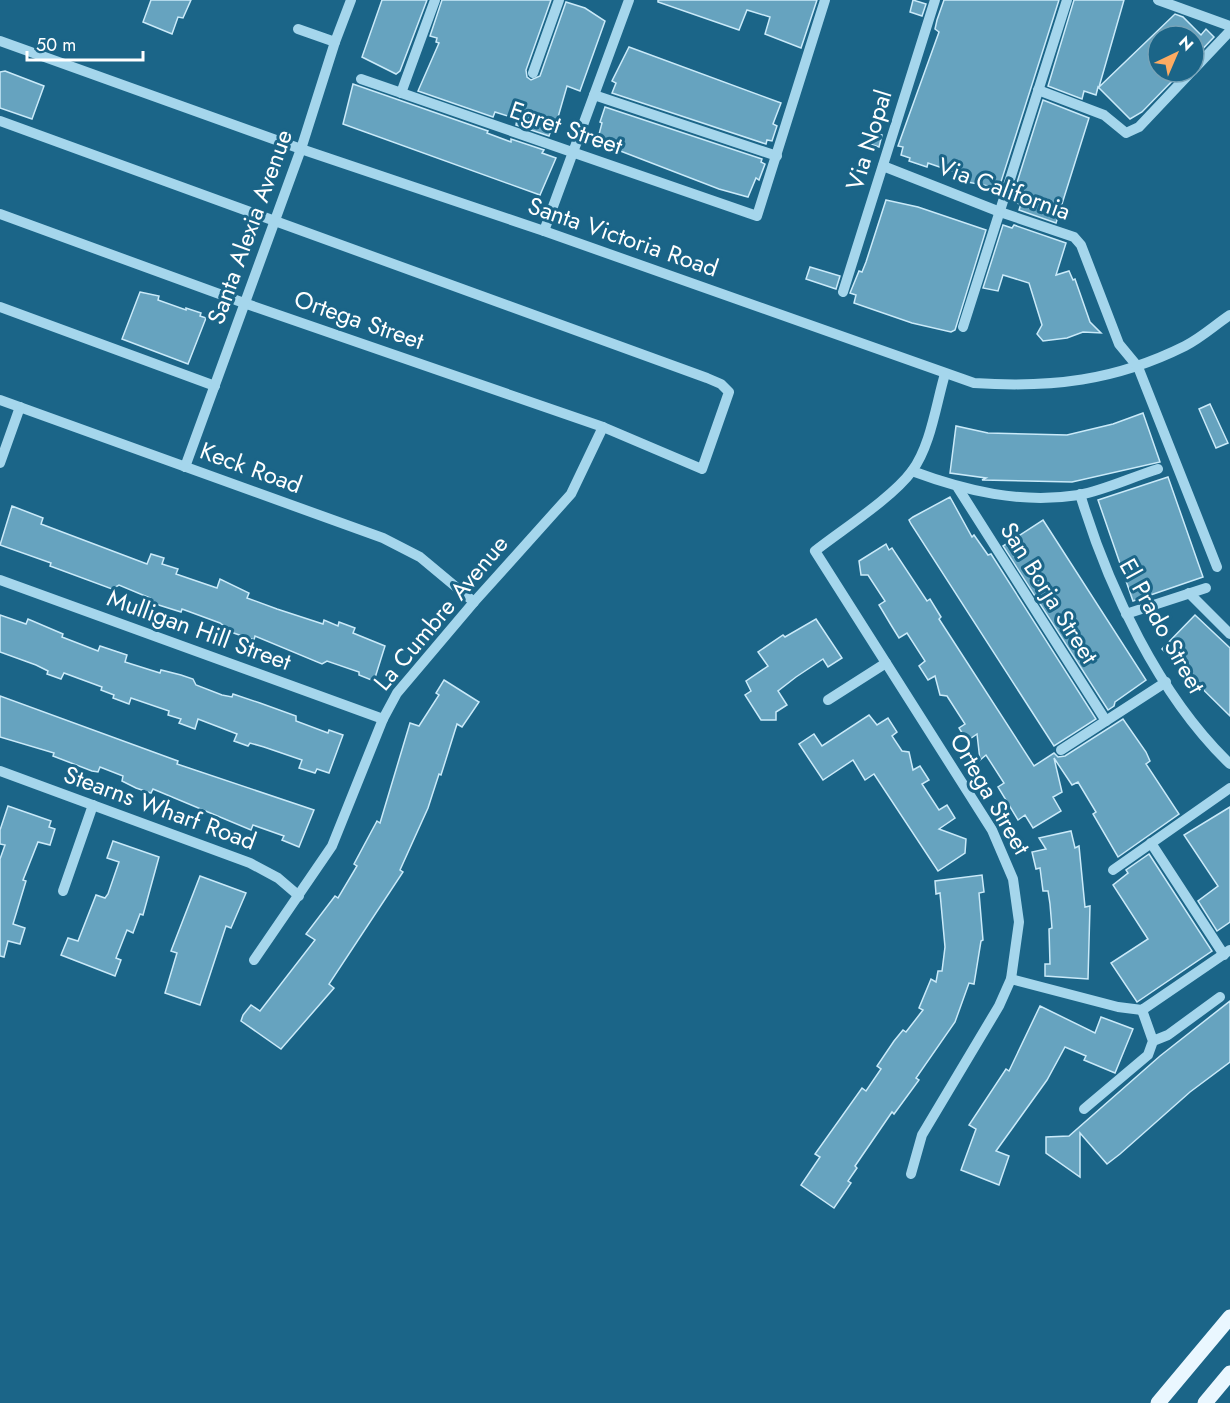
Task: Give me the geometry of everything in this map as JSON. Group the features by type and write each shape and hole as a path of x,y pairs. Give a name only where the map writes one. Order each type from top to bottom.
{"main road":[{"path":"1158,1403 1230,1317"},
{"path":"1205,1403 1230,1373"}],"street":[{"name":"Santa Alexia Avenue","path":"185,467 301,149 335,42 351,0"},
{"path":"401,93 435,0"},
{"path":"533,73 559,0"},
{"path":"544,231 629,0"},
{"path":"594,95 777,156 825,0"},
{"name":"Via Nopal","path":"843,292 935,0"},
{"path":"963,327 1066,0"},
{"path":"1158,0 1230,26"},
{"path":"298,29 335,42"},
{"path":"1206,56 1230,31"},
{"name":"Santa Victoria Road","path":"0,41 301,149 544,231 974,383 1028,387 1068,383 1138,367 1187,345 1230,315"},
{"name":"Egret Street","path":"361,79 757,216 777,156"},
{"path":"1038,90 1096,111 1126,133 1139,127 1180,84"},
{"path":"0,121 275,220"},
{"name":"Via California","path":"883,166 1000,212 1074,237 1088,261 1119,345 1138,367 1217,567"},
{"name":"Ortega Street","path":"0,214 244,303 603,427 702,469 729,392 722,384 275,220"},
{"path":"0,307 215,386"},
{"path":"945,374 926,438 912,471 958,488 998,496 1043,497 1080,494 1158,469"},
{"name":"Keck Road","path":"0,400 404,547 435,568 474,602"},
{"path":"0,463 20,406"},
{"name":"La Cumbre Avenue","path":"254,960 299,896 340,831 383,719 416,669 571,494 603,427"},
{"name":"Ortega Street","path":"911,1174 922,1135 999,1006 1011,979 1019,922 1013,879 992,830 815,551 885,496 912,471"},
{"name":"San Borja Street","path":"958,488 1106,721"},
{"name":"El Prado Street","path":"1080,494 1096,546 1126,614 1166,682 1198,730 1230,764"},
{"name":"Mulligan Hill Street","path":"0,580 383,719"},
{"path":"1126,614 1206,588"},
{"path":"1189,593 1230,634"},
{"path":"828,700 886,663"},
{"path":"1061,750 1166,682"},
{"name":"Stearns Wharf Road","path":"0,771 250,863 278,878 299,896"},
{"path":"1113,870 1230,789"},
{"path":"63,891 93,805"},
{"path":"1011,979 1118,1007 1142,1010 1227,952 1151,843"},
{"path":"1153,1041 1168,1035 1220,997"},
{"path":"1084,1109 1148,1055 1153,1041 1142,1010"}],"building":[{"path":"151,0 191,0 183,18 178,17 172,34 143,22"},
{"path":"382,0 427,0 400,71 396,74 362,57"},
{"path":"442,0 551,0 526,70 527,77 531,80 540,76 566,2 585,8 605,21 580,91 567,86 554,131 551,130 549,136 516,125 517,119 495,112 493,117 418,91 439,43 436,42 437,38 430,36"},
{"path":"658,0 817,0 801,48 765,34 770,17 747,10 739,30 658,2"},
{"path":"913,0 926,4 922,16 910,12"},
{"path":"944,0 1059,0 999,188 967,182 968,179 956,176 957,173 928,163 927,167 909,161 910,158 901,155 903,147 898,146 939,32 935,29"},
{"path":"1074,0 1124,0 1099,87 1146,42 1146,84 1169,84 1142,112 1130,119 1098,87 1096,95 1084,91 1082,99 1048,86"},
{"path":"1175,14 1183,17 1190,24 1165,24"},
{"path":"1206,29 1214,37 1206,45"},
{"path":"629,47 781,103 773,124 777,126 772,141 767,140 766,144 612,93 616,83 612,81"},
{"path":"5,71 44,86 32,119 0,108 0,72"},
{"path":"353,84 488,131 487,133 511,142 511,139 544,150 542,153 556,158 540,195 343,124"},
{"path":"1043,100 1089,118 1056,223 1019,210 1021,204 1016,203 1019,194 1014,192"},
{"path":"605,107 762,159 761,162 765,164 759,180 756,178 748,197 719,189 597,142"},
{"path":"870,131 882,135 879,147 867,143"},
{"path":"886,200 918,207 986,230 955,330 951,332 912,323 854,303 856,295 850,293 859,271 862,272 866,262"},
{"path":"1003,225 1012,228 1014,225 1066,243 1056,275 1069,271 1073,280 1075,279 1090,322 1101,333 1083,332 1067,338 1043,341 1037,334 1042,325 1029,283 1003,275 998,291 983,288"},
{"path":"810,267 840,276 836,289 806,279"},
{"path":"140,292 159,296 158,300 201,313 200,316 206,318 188,364 122,339"},
{"path":"1210,404 1228,443 1216,448 1199,409"},
{"path":"1143,413 1160,462 1072,482 982,480 986,478 950,473 956,426 988,433 1067,435 1113,424"},
{"path":"1168,477 1203,577 1133,601 1098,500"},
{"path":"950,497 972,537 974,535 988,555 991,554 1096,719 1054,746 909,520"},
{"path":"12,506 43,518 41,524 147,564 151,554 164,558 162,564 178,569 176,574 217,588 220,579 249,593 247,598 277,609 323,624 324,620 338,626 339,622 355,628 353,633 385,646 374,681 359,675 359,672 327,661 322,664 255,636 254,640 222,629 224,626 220,623 182,609 181,612 149,602 150,598 119,585 112,589 50,566 51,563 0,545"},
{"path":"1043,520 1146,680 1115,702 1114,706 1108,710 1003,546"},
{"path":"886,544 889,550 892,548 927,601 930,599 941,617 939,619 1034,766 1054,753 1058,757 1065,756 1123,719 1146,752 1150,761 1146,764 1179,814 1118,857 1093,814 1096,812 1078,782 1072,785 1054,758 1062,792 1053,797 1061,811 1033,828 1025,815 1018,820 998,787 1004,783 986,755 980,760 977,734 967,741 959,728 965,724 947,696 940,695 935,676 928,680 919,666 925,661 907,633 899,638 879,605 885,601 868,575 861,575 859,561"},
{"path":"0,615 26,624 28,619 63,634 62,637 98,651 100,646 127,655 125,662 160,673 161,670 193,679 196,685 222,695 232,697 233,694 296,716 296,721 328,733 329,730 343,735 329,773 317,769 315,773 299,768 302,760 250,743 248,746 234,741 237,734 198,719 195,729 179,723 181,719 168,715 169,711 131,698 129,704 113,698 114,695 101,690 102,687 64,673 61,679 47,674 48,671 36,665 0,652"},
{"path":"1195,615 1230,648 1230,716 1162,649"},
{"path":"816,619 842,658 828,667 823,659 796,677 778,691 787,705 776,712 776,720 761,720 745,695 751,691 746,681 768,666 758,652 783,635 785,637"},
{"path":"444,680 479,702 462,727 457,724 441,775 439,774 428,808 400,870 403,872 329,984 334,988 281,1049 241,1021 243,1015 251,1005 260,1011 315,940 306,934 335,896 338,898 357,866 354,864 377,821 380,823 410,723 419,726 439,695 436,693"},
{"path":"0,696 178,761 177,764 314,810 299,847 282,840 284,836 253,825 251,830 153,789 151,793 136,788 122,781 123,776 100,767 98,772 92,771 53,756 54,753 0,737"},
{"path":"869,715 877,725 888,718 897,732 892,736 902,751 909,752 913,770 920,766 929,780 922,784 939,810 947,805 955,818 939,829 966,839 965,853 938,871 874,774 865,780 853,760 823,780 799,744 814,734 822,746"},
{"path":"8,806 51,821 49,827 55,829 50,845 38,842 23,880 26,881 13,924 25,928 20,944 8,941 4,957 0,956 0,859 5,845 0,844 0,830"},
{"path":"1230,807 1230,922 1217,931 1198,901 1218,886 1184,835"},
{"path":"1071,831 1075,848 1079,846 1085,907 1090,906 1088,979 1045,976 1045,964 1050,964 1049,929 1052,928 1050,904 1048,891 1043,891 1040,868 1036,869 1032,852 1046,849 1039,838"},
{"path":"113,841 159,857 143,915 140,914 133,933 127,930 116,958 121,960 115,976 61,955 68,938 78,941 96,895 105,898 108,894 119,862 107,858"},
{"path":"1149,854 1212,951 1137,1002 1111,963 1148,939 1113,885 1128,873 1126,870"},
{"path":"982,875 984,892 979,893 983,940 974,984 969,983 955,1022 916,1078 919,1080 894,1114 892,1112 855,1166 857,1168 848,1181 851,1183 834,1208 801,1185 820,1157 815,1154 862,1088 866,1091 881,1069 877,1066 894,1041 903,1030 906,1032 923,1010 919,1008 931,979 936,982 938,971 942,971 945,947 940,893 936,894 935,881"},
{"path":"200,876 246,893 231,928 226,926 200,1005 165,993 177,953 171,951"},
{"path":"1230,1001 1230,1062 1190,1092 1120,1154 1107,1164 1080,1133 1080,1177 1046,1153 1046,1137 1069,1136 1160,1056"},
{"path":"1040,1006 1095,1033 1101,1017 1133,1029 1115,1073 1084,1060 1086,1056 1065,1047 1047,1080 996,1151 1009,1156 999,1185 961,1170 976,1129 969,1125 1006,1069 1009,1071"}]}
